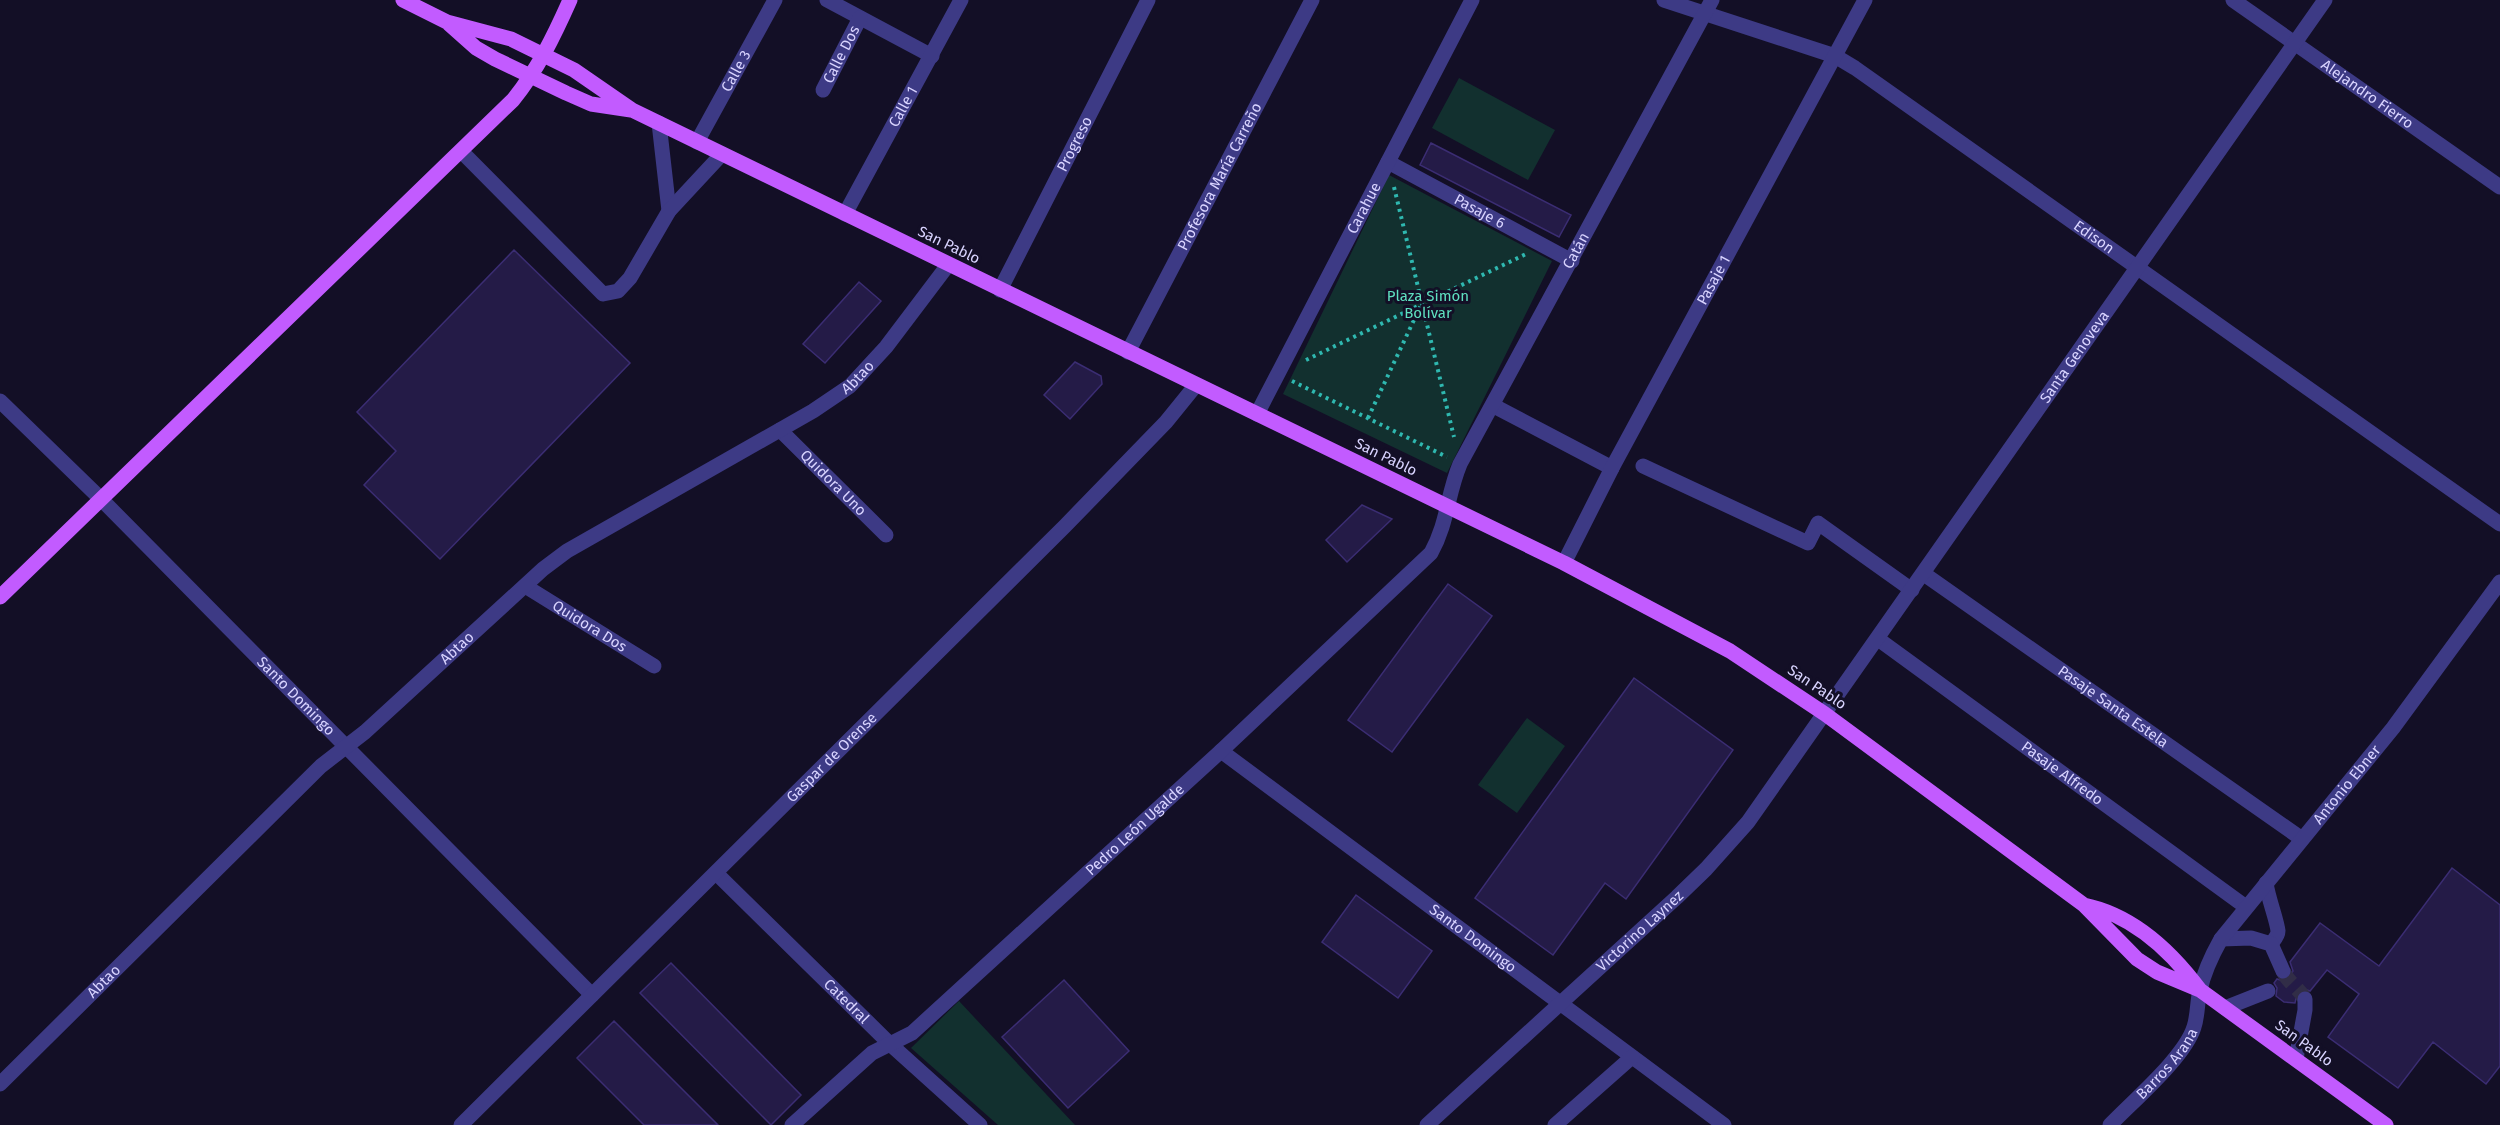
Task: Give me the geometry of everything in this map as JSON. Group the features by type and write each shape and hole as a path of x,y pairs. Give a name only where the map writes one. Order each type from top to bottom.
{"main road":[{"name":"San Pablo","path":"403,0 447,22 512,39 574,70 632,110 1564,563 1730,651 1825,714 2084,905 2137,959 2157,972 2200,990 2386,1125"},
{"path":"0,597 513,100 544,56 570,0"},
{"name":"San Pablo","path":"447,22 476,48 495,60 591,104 632,110"},
{"name":"San Pablo","path":"2084,905 2121,917 2156,941 2200,990"}],"street":[{"name":"Calle 3","path":"698,142 775,0"},
{"path":"827,0 932,56"},
{"name":"Calle 1","path":"844,214 961,0"},
{"name":"Progreso","path":"999,290 1148,0"},
{"name":"Profesora María Carreño","path":"1128,352 1312,0"},
{"name":"Carahue","path":"1257,414 1472,0"},
{"name":"Edison","path":"1664,0 1704,15 1835,56 1881,85 2500,524"},
{"name":"Catán","path":"1449,507 1452,482 1460,464 1494,406 1712,0"},
{"name":"Pasaje 1","path":"1564,563 1612,468 1866,0"},
{"name":"Alejandro Fierro","path":"2233,0 2500,187"},
{"name":"Santa Genoveva","path":"1825,714 2325,0"},
{"name":"Calle Dos","path":"823,90 860,18"},
{"path":"659,123 669,211"},
{"path":"461,151 603,294 618,291 630,278 669,211 722,154"},
{"name":"Pasaje 6","path":"1388,162 1572,261"},
{"name":"Abtao","path":"0,1084 321,766 525,586 567,550 837,396 862,375 927,296 948,265"},
{"name":"Gaspar de Orense","path":"461,1125 1056,535 1166,422 1196,385"},
{"name":"Santo Domingo","path":"0,401 592,995"},
{"path":"1494,406 1612,468"},
{"name":"Quidora Uno","path":"780,430 886,535"},
{"path":"1643,466 1808,543 1818,523 1912,590"},
{"name":"Pedro León Ugalde","path":"792,1125 867,1057 912,1033 1221,751 1431,553 1440,536 1449,507"},
{"name":"Pasaje Santa Estela","path":"1924,574 2302,839"},
{"name":"Antonio Ebner","path":"2200,990 2211,956 2221,939 2411,704 2500,582"},
{"name":"Quidora Dos","path":"525,586 654,666"},
{"name":"Pasaje Alfredo","path":"1878,639 2246,907"},
{"name":"Victorino Laynez","path":"1427,1125 1677,897 1728,846 1748,822 1825,714"},
{"name":"Santo Domingo","path":"1221,751 1724,1125"},
{"name":"Catedral","path":"716,873 890,1044 980,1125"},
{"path":"2266,883 2278,929 2271,944"},
{"path":"2221,939 2251,938 2271,944 2283,971"},
{"name":"Barros Arana","path":"2110,1125 2187,1043 2194,1027 2200,990"},
{"path":"2225,1008 2268,991"},
{"path":"2296,1059 2305,999"},
{"path":"1555,1125 1632,1057"}],"path":[{"path":"1388,162 1460,464"},
{"path":"1278,374 1543,246"},
{"path":"1368,418 1422,304"},
{"path":"1278,374 1460,464"}],"green space":[{"path":"1459,78 1555,130 1528,180 1432,128"},
{"name":"Plaza Simón Bolívar","path":"1389,175 1552,261 1447,473 1283,394"},
{"path":"1527,718 1565,746 1517,813 1478,785"},
{"path":"959,1001 1075,1125 998,1125 911,1048"}],"building":[{"path":"1431,143 1571,215 1559,237 1420,165"},
{"path":"514,250 630,363 440,559 364,485 396,451 357,412"},
{"path":"859,282 881,301 825,363 803,344"},
{"path":"1075,362 1101,376 1102,384 1070,419 1044,395"},
{"path":"1362,505 1392,519 1347,562 1326,540"},
{"path":"1448,584 1492,616 1392,752 1348,720"},
{"path":"1634,678 1733,750 1626,899 1605,883 1553,955 1475,898"},
{"path":"2452,868 2500,905 2500,1066 2486,1084 2433,1042 2398,1088 2328,1037 2359,994 2327,970 2310,991 2304,989 2297,994 2295,1003 2284,1002 2276,996 2277,988 2274,983 2277,979 2283,981 2290,977 2293,971 2290,962 2320,923 2379,966"},
{"path":"1356,895 1432,951 1398,998 1322,942"},
{"path":"671,963 801,1095 771,1125 640,993"},
{"path":"1064,980 1129,1051 1068,1108 1002,1037"},
{"path":"614,1021 718,1125 644,1125 577,1058"}],"tunnel":[{"path":"2283,971 2305,999"}]}
